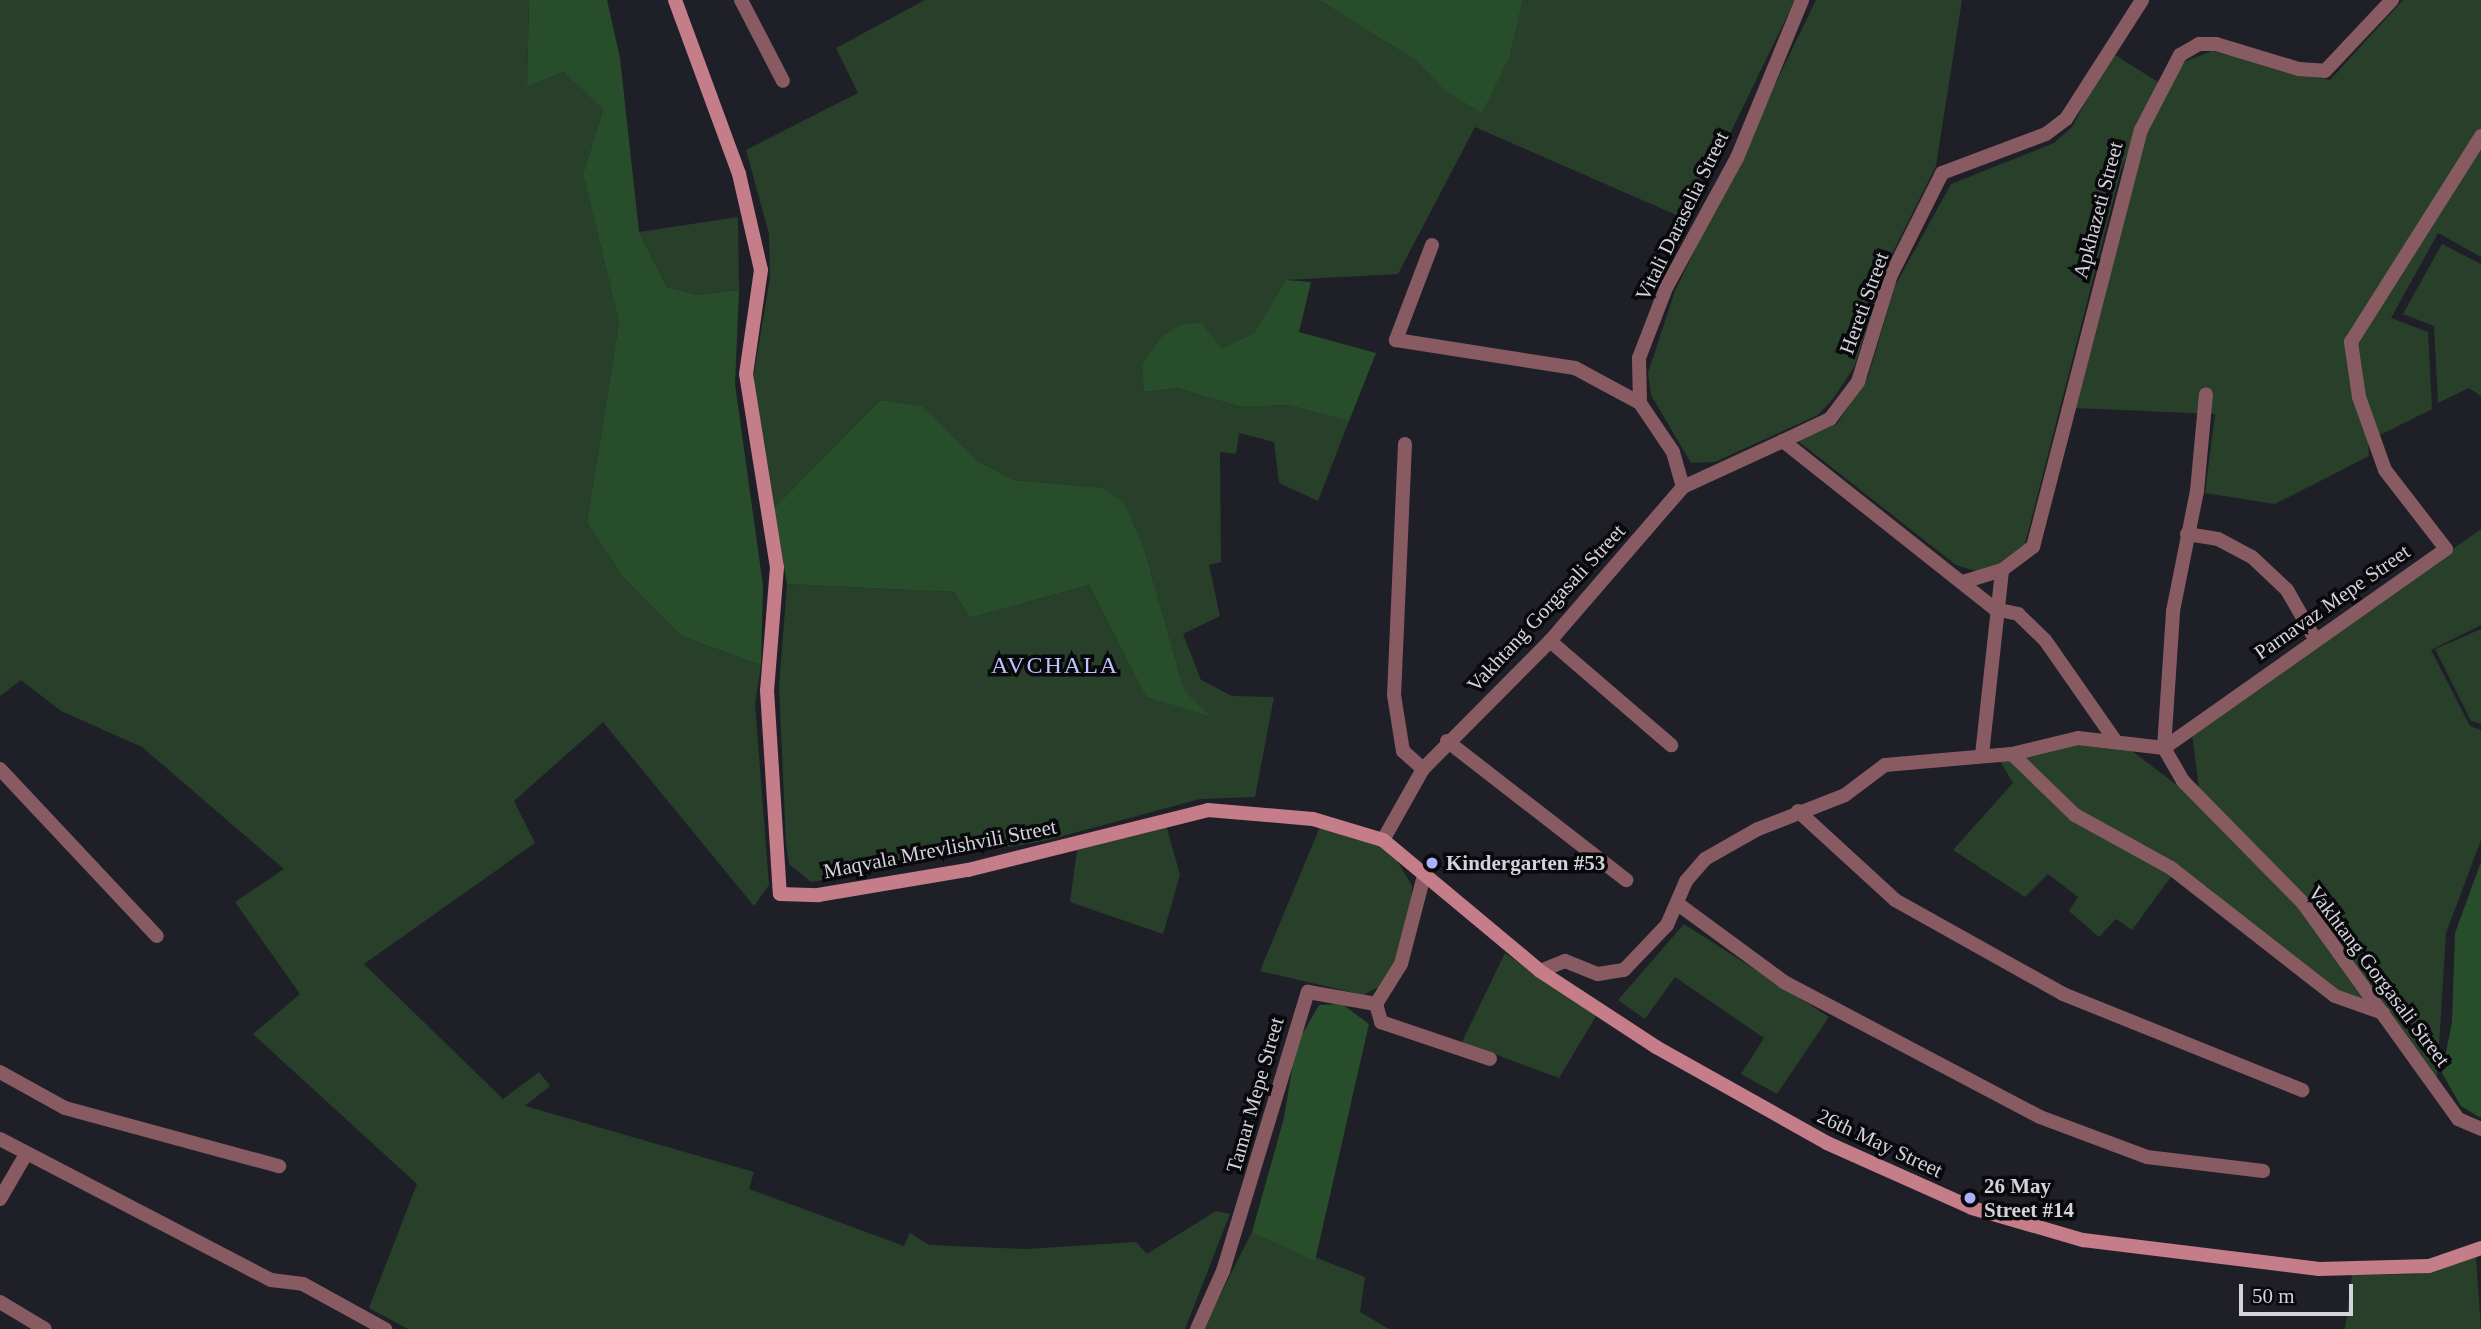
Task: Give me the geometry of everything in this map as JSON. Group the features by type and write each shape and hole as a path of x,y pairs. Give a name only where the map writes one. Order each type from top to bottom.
{"street":[{"name":"Maqvala Mrevlishvili Street","path":"675,0 739,174 761,270 746,374 777,567 767,690 780,894 818,895 968,870 1208,810 1313,819 1383,840"},
{"path":"741,0 783,82"},
{"name":"Vitali Daraselia Street","path":"1683,487 1673,452 1640,404 1635,372 1666,288 1737,158 1802,0"},
{"name":"Hereti Street","path":"1783,441 1830,419 1858,382 1891,275 1942,173 2046,134 2066,119 2142,0"},
{"name":"Apkhazeti Street","path":"1963,582 2002,570 2033,547 2141,130 2180,55 2199,44 2216,44 2299,69 2325,71 2392,0"},
{"name":"Parnavaz Mepe Street","path":"2164,748 2446,549 2385,470 2360,397 2351,342 2481,136"},
{"path":"1432,245 1396,340 1575,368 1640,404"},
{"path":"1540,971 1565,961 1598,974 1624,970 1668,925 1686,881 1705,859 1798,811 1844,795 1885,765 2012,754 2078,738 2115,739 2164,748 2173,611 2207,394"},
{"name":"Vakhtang Gorgasali Street","path":"1383,840 1423,769 1447,741 1550,640 1683,487 1783,441"},
{"path":"1783,441 1995,609 2018,614 2045,640 2115,739"},
{"path":"1405,444 1394,695 1403,751 1423,769"},
{"path":"2187,534 2218,539 2252,557 2287,590 2315,639"},
{"path":"1982,755 1995,609 2002,570"},
{"path":"1550,640 1671,745"},
{"path":"1447,741 1626,880"},
{"name":"Vakhtang Gorgasali Street","path":"2164,748 2183,781 2303,903 2458,1119 2481,1129"},
{"path":"2012,754 2075,816 2171,868 2335,996 2383,1013"},
{"path":"0,769 157,936"},
{"path":"1798,811 1895,900 2063,994 2302,1090"},
{"name":"26th May Street","path":"1383,840 1540,971 1770,1114 1896,1175 2028,1226 2083,1240 2356,1272 2430,1266 2481,1248"},
{"path":"1425,873 1401,964 1376,1004 1381,1022 1490,1059"},
{"path":"1678,904 1784,982 2040,1118 2147,1157 2263,1171"},
{"name":"Tamar Mepe Street","path":"1196,1329 1223,1271 1308,992 1376,1004"},
{"path":"0,1072 65,1108 279,1166"},
{"path":"0,1139 25,1156 271,1280 303,1284 385,1329"},
{"path":"0,1199 25,1156"},
{"path":"0,1302 44,1329"}],"green space":[{"path":"0,0 529,0 527,86 564,72 603,110 583,174 619,322 587,523 624,578 681,636 761,665 755,704 769,885 754,906 603,722 514,801 535,843 364,964 503,1099 539,1072 550,1086 525,1106 754,1172 749,1189 904,1246 910,1233 929,1245 1026,1249 1136,1242 1147,1254 1216,1211 1230,1214 1185,1329 408,1329 369,1308 417,1184 253,1034 300,994 235,902 284,869 142,747 61,711 21,680 0,696"},
{"path":"529,0 607,0 620,58 639,232 667,287 696,295 739,290 735,384 763,586 761,665 681,636 624,578 587,523 619,322 583,174 603,110 564,72 527,86"},
{"path":"925,0 1319,0 1415,60 1444,90 1510,55 1523,0 1795,0 1688,220 1475,127 1398,274 1286,280 1254,333 1222,348 1201,324 1160,338 1142,364 1144,392 1177,388 1241,407 1288,405 1349,421 1318,501 1279,483 1274,442 1239,433 1236,454 1220,452 1221,562 1209,565 1220,616 1183,634 1201,680 1232,696 1274,697 1255,797 1200,799 1048,840 811,882 789,864 786,843 779,687 787,584 954,592 970,618 1089,585 1146,697 1209,715 1184,690 1145,552 1103,488 1013,480 978,461 922,406 880,400 774,508 753,380 770,277 769,234 746,150 858,93 836,48"},
{"path":"1319,0 1523,0 1510,55 1482,113 1444,90 1415,60"},
{"path":"1816,0 1962,0 1936,166 1892,254 1854,367 1833,399 1818,415 1715,462 1691,463 1651,395 1648,373 1675,291"},
{"path":"2403,0 2481,0 2481,257 2438,233 2391,318 2428,332 2432,409 2368,441 2369,456 2275,504 2205,493 2215,414 2074,408 2145,134 2184,62 2212,51 2330,80"},
{"path":"2112,53 2158,82 2121,170 2025,544 1995,566 1976,571 1956,565 1798,441 1837,424 1868,377 1895,286 1951,184 2054,143 2072,127"},
{"path":"738,217 739,290 696,295 667,287 639,232"},
{"path":"2442,244 2481,264 2481,396 2469,388 2438,403 2434,326 2403,314"},
{"path":"1286,280 1311,282 1299,332 1376,353 1349,421 1288,405 1241,407 1177,388 1144,392 1142,364 1160,338 1182,324 1201,323 1222,348 1254,333"},
{"path":"880,400 922,406 978,461 1013,480 1103,488 1124,503 1145,552 1184,690 1210,716 1146,697 1089,585 970,618 954,592 787,584 774,508"},
{"path":"2481,529 2481,625 2431,650 2470,726 2481,730 2481,840 2446,933 2437,1077 2424,1084 2379,1019 2302,980 2207,886 2201,894 2173,874 2132,930 2116,919 2099,937 2069,911 2078,897 2048,874 2025,897 1953,850 2013,783 1997,756 2104,739 2120,742 2182,789 2199,789 2192,733"},
{"path":"2481,629 2481,724 2471,721 2435,649"},
{"path":"1166,825 1180,875 1163,934 1070,902 1077,850"},
{"path":"1320,827 1369,838 1392,852 1412,886 1411,927 1383,985 1363,995 1260,971"},
{"path":"2481,862 2479,1117 2461,1106 2442,1073 2452,1022 2455,933"},
{"path":"1684,924 1829,1017 1777,1094 1741,1074 1764,1038 1675,977 1645,1019 1618,1000"},
{"path":"1505,953 1596,1016 1559,1078 1462,1042"},
{"path":"1342,1004 1369,1024 1315,1261 1252,1232 1284,1118 1296,1045 1319,1005"},
{"path":"1252,1232 1365,1277 1360,1312 1389,1329 1203,1329"},
{"path":"2476,1257 2481,1329 2345,1329 2352,1275 2418,1274"}],"place":[{"name":"Kindergarten #53","path":"1432,863"},
{"name":"26 May Street #14","path":"1970,1198"}],"district":[{"name":"AVCHALA","path":"1055,666"}]}
